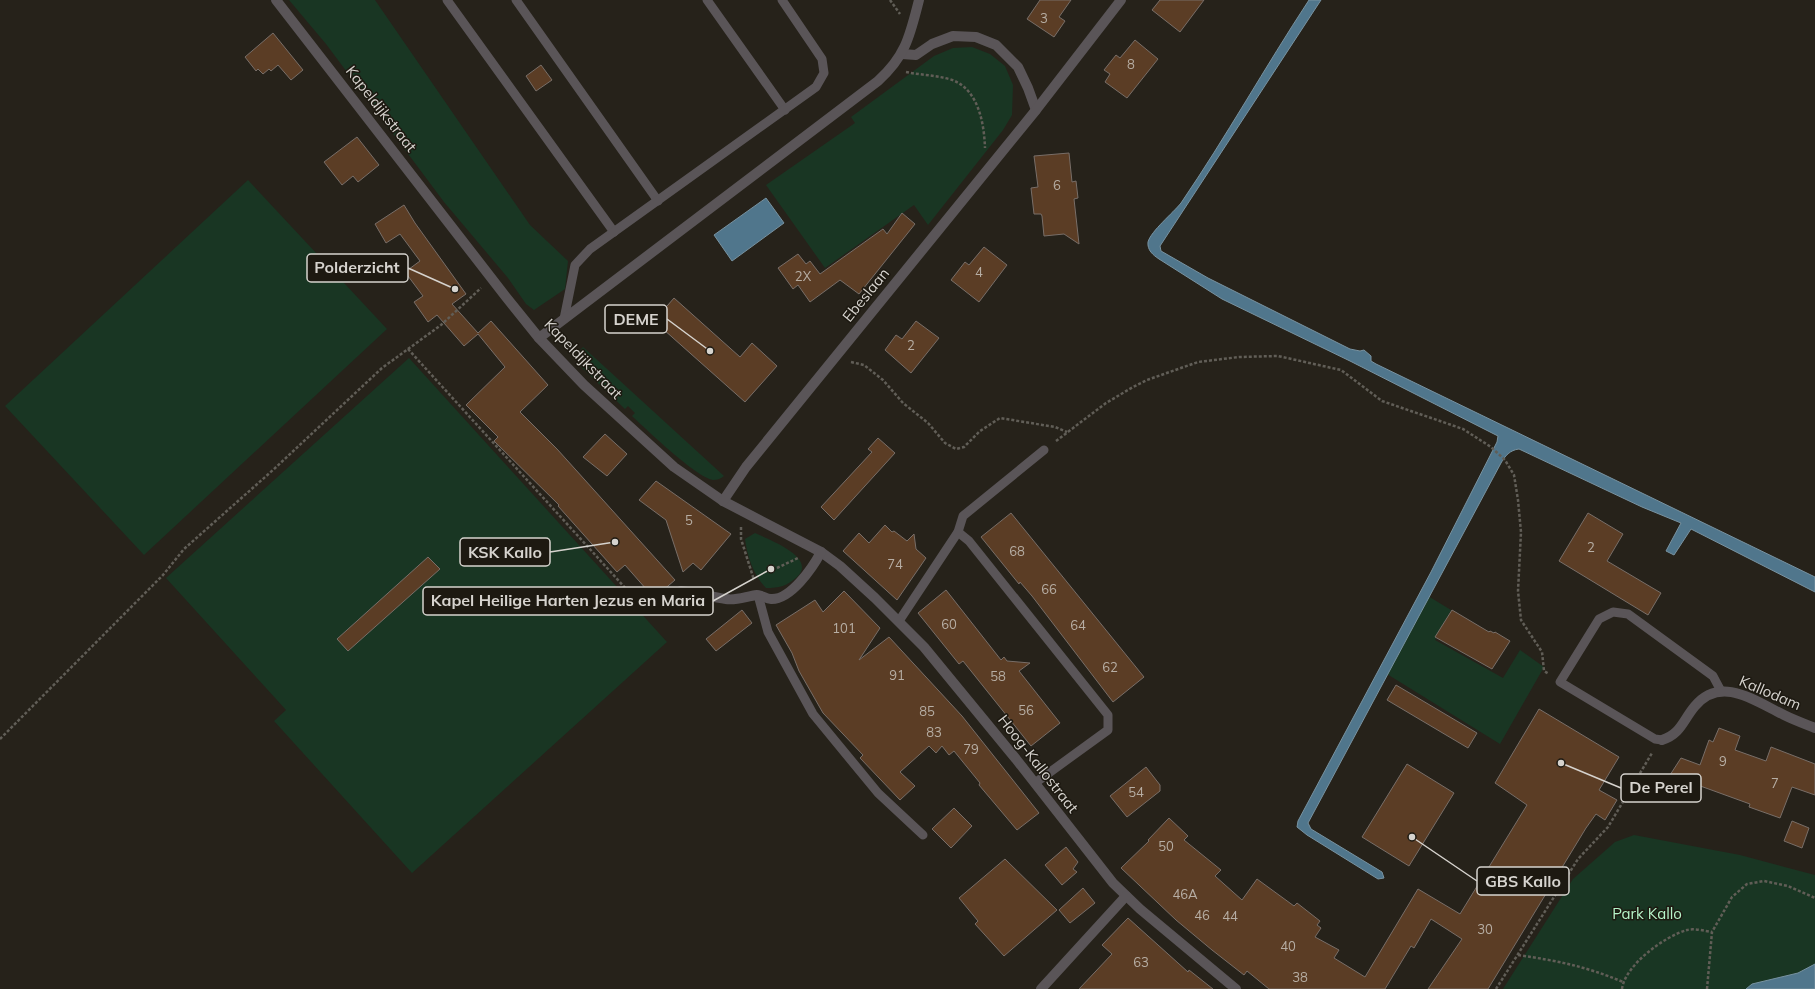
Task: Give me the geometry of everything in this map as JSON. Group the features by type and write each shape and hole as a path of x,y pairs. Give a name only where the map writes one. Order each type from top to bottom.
{"street":[{"name":"Kapeldijkstraat","path":"276,0 491,278 539,338 584,385 674,467 723,501 821,552"},
{"path":"539,338 891,70 902,54 912,30 919,0"},
{"name":"Ebeslaan","path":"723,501 735,480 1036,110 1121,0"},
{"path":"902,54 916,55 932,44 953,36 976,37 996,45 1018,67 1036,110"},
{"path":"681,591 702,593 728,600 758,595 772,599 786,594 812,568 821,552"},
{"name":"Hoog-Kallostraat","path":"821,552 840,566 899,621 929,653 1035,783 1076,838 1126,896 1236,989"},
{"name":"Kallodam","path":"1662,740 1677,733 1690,712 1700,700 1710,693 1721,691 1734,692 1754,700 1785,716 1815,728"},
{"path":"1041,989 1126,896"}],"lane":[{"path":"447,0 614,232"},
{"path":"516,0 658,201"},
{"path":"707,0 785,110"},
{"path":"564,319 575,265 590,249 816,88 824,73 822,59 782,0"},
{"path":"899,621 958,532 964,516 1044,450"},
{"path":"958,532 969,541 1108,715 1108,730 1035,783"},
{"path":"758,595 768,632 813,714 878,792 923,835"},
{"path":"1662,740 1655,739 1560,682 1599,619 1613,612 1628,614 1713,676 1721,691"}],"path":[{"path":"891,70 929,75 951,80 964,87 976,103 983,119 985,172"},
{"path":"0,739 163,575 184,549 273,470 382,368 442,325 491,278"},
{"path":"408,349 648,613 681,591"},
{"path":"835,356 851,363 864,365 883,380 903,403 928,423 945,443 956,449 964,447 980,431 1000,418 1055,427 1068,432"},
{"path":"1044,450 1106,403 1146,380 1198,362 1239,357 1278,356 1342,370 1382,401 1463,429 1491,447 1505,460 1514,475 1518,500 1521,532 1518,592 1521,620 1542,652 1544,670 1560,682"},
{"path":"741,510 741,539 758,595"},
{"path":"777,568 800,557 807,545"},
{"path":"1496,989 1578,859 1608,827 1653,751 1662,740"},
{"path":"1707,989 1712,932 1732,897 1748,884 1764,881 1788,886 1815,898"},
{"path":"1622,989 1623,982 1634,964 1662,942 1688,930 1712,932"},
{"path":"1518,955 1571,963 1623,982"}],"green space":[{"path":"289,0 375,0 530,225 568,261 565,289 534,310 526,304 508,278 444,202 326,44"},
{"path":"972,47 990,54 1005,66 1013,85 1012,115 1003,130 928,225 914,205 825,268 766,185 855,123 851,117 934,56 953,48"},
{"path":"248,180 387,329 144,555 5,406"},
{"path":"583,347 724,476 720,479 713,480 695,471 632,416 635,413 628,406 625,409 577,363 577,354"},
{"path":"409,358 667,642 412,873 274,721 286,710 166,578"},
{"path":"755,533 779,544 796,556 801,563 802,570 790,583 775,588 766,588 758,578 749,559 745,539"},
{"path":"1428,596 1451,610 1435,640 1503,678 1520,650 1544,667 1500,744 1387,674"},
{"name":"Park Kallo","path":"1634,835 1740,855 1815,875 1815,989 1503,989 1573,879 1615,842"}],"water":[{"path":"1309,0 1321,0 1160,246 1161,251 1208,278 1350,349 1360,351 1364,350 1371,356 1371,361 1376,364 1815,577 1815,592 1691,529 1674,555 1666,551 1681,523 1642,507 1519,449 1510,452 1501,463 1308,823 1311,829 1382,872 1384,878 1378,879 1307,835 1297,827 1298,821 1431,572 1497,442 1498,436 1350,361 1222,299 1157,257 1148,247 1148,242 1153,233 1181,203 1198,178"},
{"path":"766,198 784,223 732,261 714,235"},
{"path":"1815,964 1815,989 1746,989 1752,984 1798,973"}],"building":[{"path":"1040,0 1071,0 1059,17 1065,21 1054,37 1027,19"},
{"path":"1160,0 1204,0 1180,32 1152,10"},
{"path":"273,33 303,70 291,80 278,65 271,71 269,69 263,74 258,69 256,71 245,57"},
{"path":"1135,40 1158,59 1127,98 1105,82 1110,74 1104,70 1116,55 1120,58"},
{"path":"541,65 552,80 536,91 526,76"},
{"path":"357,137 379,165 358,182 353,176 342,185 324,162"},
{"path":"1069,153 1072,182 1076,181 1078,198 1074,199 1079,244 1064,234 1044,236 1042,216 1041,214 1034,214 1031,188 1038,187 1034,156"},
{"path":"404,205 415,223 466,294 452,304 478,333 491,321 548,385 520,412 557,449 675,580 654,598 625,565 617,572 558,506 559,505 494,441 498,437 466,405 505,367 478,334 464,346 437,315 428,322 414,302 423,296 405,272 420,261 400,234 386,243 375,224"},
{"path":"902,213 915,224 859,294 840,280 810,302 798,285 793,289 778,268 798,254 806,264 810,261 820,274 883,229 887,234"},
{"path":"984,247 1007,265 979,302 951,280 965,262 969,265"},
{"path":"674,298 740,357 752,343 777,366 745,402 654,321"},
{"path":"916,321 939,338 911,373 885,350 896,335 902,339"},
{"path":"605,434 627,454 607,476 583,457"},
{"path":"878,438 895,453 834,520 821,507 872,452 868,449"},
{"path":"656,481 731,534 701,570 693,563 683,572 666,520 639,500"},
{"path":"1011,513 1144,677 1113,702 1032,596 1020,582 1019,584 981,537"},
{"path":"1588,513 1623,534 1607,561 1661,593 1648,615 1559,561"},
{"path":"885,525 892,532 894,531 907,541 914,534 916,549 926,558 897,600 843,551 859,533 869,543"},
{"path":"428,557 440,569 348,651 337,639"},
{"path":"946,590 1001,660 1004,657 1007,661 1030,663 1019,671 1060,723 1031,746 963,661 959,664 918,613"},
{"path":"844,591 880,628 859,660 889,637 962,716 1039,813 1017,830 979,785 980,783 954,751 949,755 942,746 936,753 929,746 900,772 915,786 900,800 860,758 863,755 823,713 799,671 792,653 776,625 815,600 823,612"},
{"path":"742,610 752,623 716,651 706,639"},
{"path":"1452,610 1489,632 1495,632 1510,641 1492,669 1435,637"},
{"path":"1396,685 1477,733 1468,748 1387,700"},
{"path":"1539,709 1619,757 1599,790 1617,800 1605,820 1596,814 1586,828 1488,989 1428,989 1462,939 1431,919 1414,948 1411,946 1385,989 1269,989 1247,971 1244,975 1212,950 1176,920 1121,868 1149,841 1148,840 1169,818 1188,836 1184,840 1221,870 1215,876 1242,900 1257,879 1294,906 1297,903 1320,921 1317,925 1321,928 1315,937 1339,950 1334,958 1365,977 1418,889 1460,914 1527,805 1495,783"},
{"path":"1719,728 1740,736 1735,750 1766,761 1771,747 1815,764 1815,795 1792,787 1780,818 1749,807 1750,804 1670,775 1681,758 1700,765 1709,740 1713,742"},
{"path":"1407,764 1454,793 1409,866 1362,837"},
{"path":"1146,767 1160,785 1160,791 1127,817 1110,796"},
{"path":"954,808 972,826 951,848 932,829"},
{"path":"1792,821 1809,828 1802,848 1784,841"},
{"path":"1066,847 1078,862 1073,869 1077,872 1062,885 1045,865"},
{"path":"1005,859 1057,910 1004,956 975,924 978,921 959,898"},
{"path":"1083,888 1095,903 1070,923 1059,910"},
{"path":"1128,918 1188,972 1189,970 1213,989 1079,989 1112,954 1102,945"}],"place":[{"name":"Polderzicht","path":"455,289"},
{"name":"DEME","path":"710,351"},
{"name":"KSK Kallo","path":"615,542"},
{"name":"Kapel Heilige Harten Jezus en Maria","path":"771,569"},
{"name":"De Perel","path":"1561,763"},
{"name":"GBS Kallo","path":"1412,837"}]}
